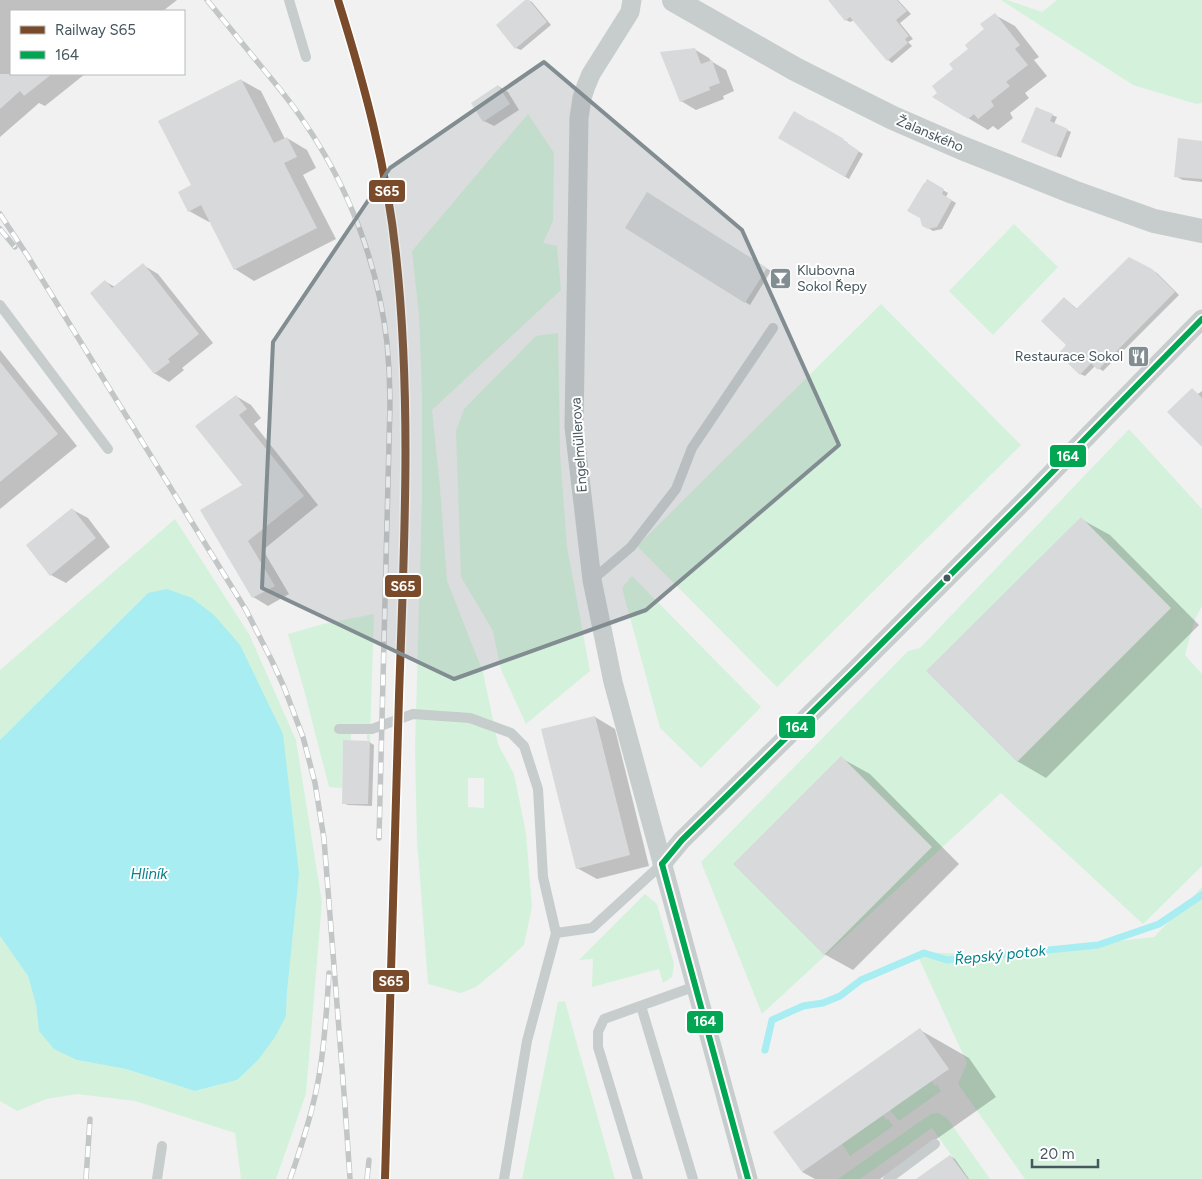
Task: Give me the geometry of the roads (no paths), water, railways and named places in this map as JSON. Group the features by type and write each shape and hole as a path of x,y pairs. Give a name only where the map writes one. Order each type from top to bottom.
{"street":[{"name":"Engelmüllerova","path":"632,0 630,12 591,74 582,98 578,118 574,427 592,580 613,682 748,1179"},
{"name":"Žalanského","path":"674,0 794,69 893,118 962,148 1073,192 1154,221 1202,231"},
{"path":"662,864 682,840 1002,523 1202,319"}],"lane":[{"path":"289,0 306,57"},
{"path":"0,305 108,449"},
{"path":"592,580 631,547 676,489 692,448 773,328"},
{"path":"339,729 372,729 414,714 470,718 511,733 524,746 538,789 543,876 556,933 527,1041 504,1179"},
{"path":"556,933 592,928 662,864"},
{"path":"638,1179 598,1047 598,1032 604,1019 696,986"},
{"path":"642,1006 693,1179"},
{"path":"888,1179 935,1144"},
{"path":"157,1179 162,1146"}],"water":[{"name":"Hliník","path":"167,589 192,598 214,615 240,645 283,734 299,874 286,1016 275,1037 258,1060 237,1080 195,1091 126,1069 77,1060 54,1049 39,1031 36,1005 28,976 0,936 0,740 148,593"}],"waterway":[{"name":"Řepský potok","path":"765,1050 772,1020 803,1006 823,1003 840,996 861,980 924,953 947,960 1098,945 1159,924 1202,895"}],"railway":[{"path":"207,0 294,107 335,173 348,200 369,255 383,313 390,381 390,404 379,838"},
{"path":"0,214 246,610 284,687 303,737 315,783 324,839 350,1179"},
{"path":"0,229 15,247"},
{"path":"290,1179 307,1128 319,1076 329,973"},
{"path":"86,1179 90,1119"},
{"path":"367,1179 369,1160"}],"rail line":[{"name":"S65","path":"338,0 365,94 387,190 396,255 404,365 404,531 385,1179"}],"place":[{"name":"Klubovna Sokol Řepy","path":"781,278"},
{"name":"Restaurace Sokol","path":"1139,356"}]}
